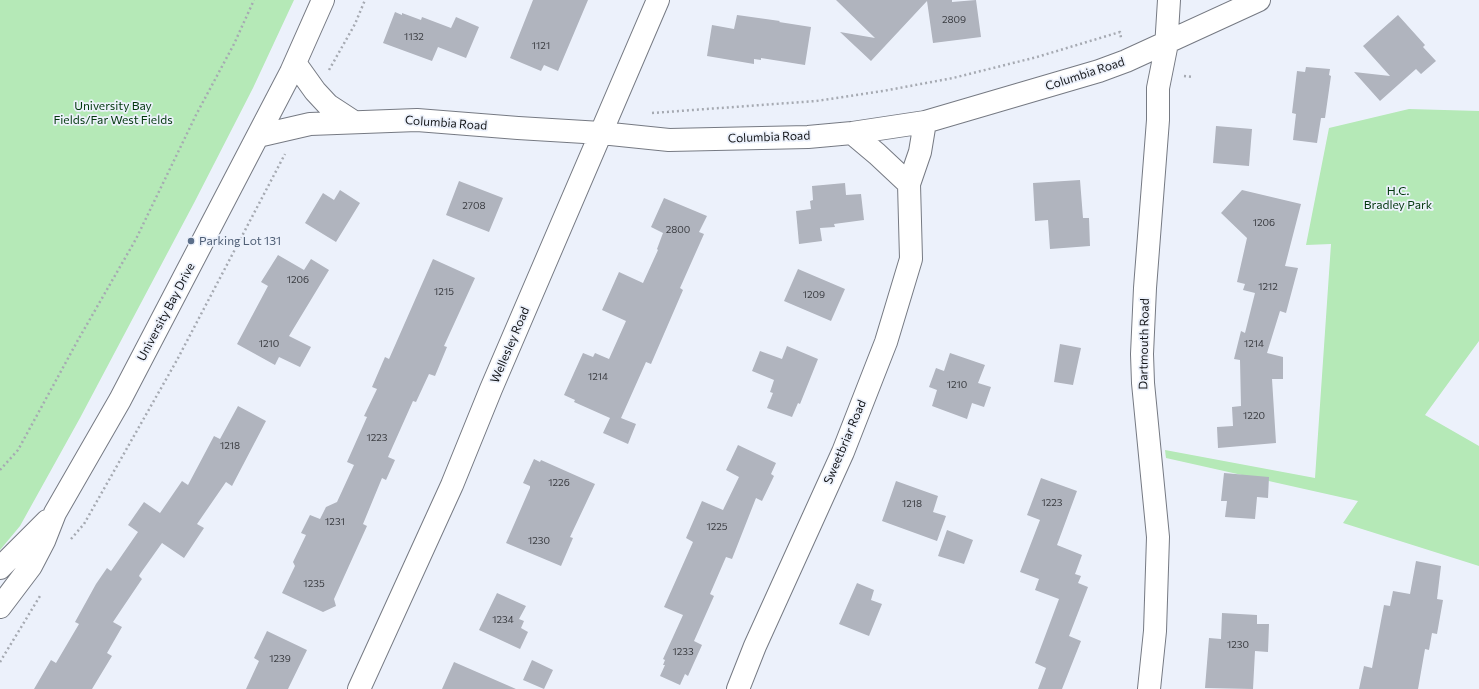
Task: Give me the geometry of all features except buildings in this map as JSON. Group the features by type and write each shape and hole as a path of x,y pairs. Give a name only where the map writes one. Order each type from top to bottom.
{"street":[{"name":"University Bay Drive","path":"0,626 25,575 44,541 55,513 120,400 258,136 295,63 323,0"},
{"name":"Wellesley Road","path":"359,689 452,485 490,389 658,0"},
{"name":"Dartmouth Road","path":"1149,689 1155,631 1158,536 1143,383 1142,354 1145,288 1158,120 1158,88 1166,43 1169,0"},
{"name":"Columbia Road","path":"258,136 310,124 417,120 601,133 669,140 808,137 852,133 925,122 1062,83 1126,62 1259,0"},
{"path":"295,63 315,91 335,110 354,122"},
{"name":"Sweetbriar Road","path":"738,689 755,646 843,452 886,342 912,259 909,184 920,152 925,122"},
{"path":"852,133 909,184"},
{"name":"University Bay Drive","path":"0,568 55,513"},
{"name":"University Bay Drive","path":"0,607 25,575"}],"path":[{"path":"0,470 18,450 78,340 136,239 196,115 234,44 254,0"},
{"path":"315,91 337,59 355,24 365,0"},
{"path":"648,117 651,113 816,101 953,78 1037,57 1120,32 1126,62"},
{"path":"68,544 84,524 177,360 283,160 297,127"},
{"path":"0,662 44,589"}],"green space":[{"name":"University Bay Fields/Far West Fields","path":"0,0 294,0 253,88 80,418 20,526 0,550"},
{"name":"H.C. Bradley Park","path":"1409,109 1479,111 1479,341 1425,415 1479,446 1479,566 1343,523 1358,501 1166,458 1165,450 1315,478 1331,244 1306,245 1329,128"}],"place":[{"name":"Parking Lot 131","path":"191,241"}]}
